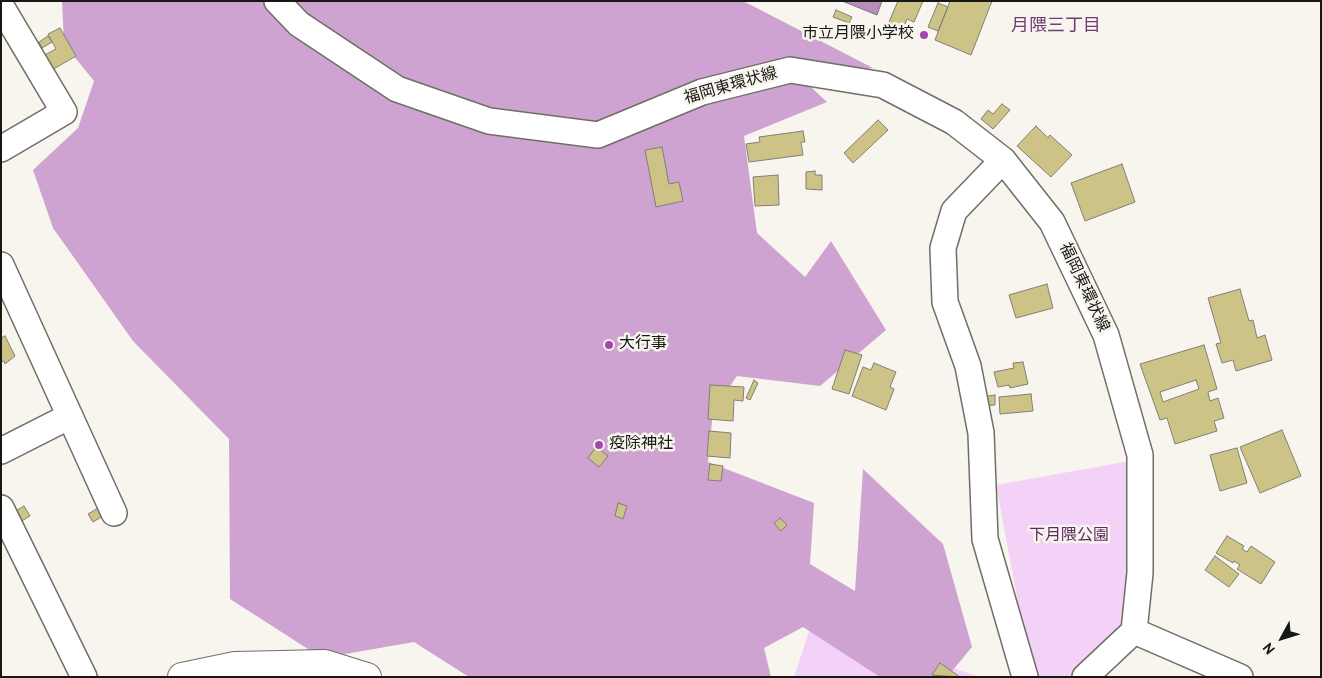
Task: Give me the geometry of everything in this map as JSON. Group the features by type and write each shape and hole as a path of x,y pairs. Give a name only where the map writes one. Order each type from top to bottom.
{"street":[{"name":"福岡東環状線","path":"277,1 299,24 397,89 489,121 598,135 702,92 790,70 883,85 954,122 1003,160 1052,222 1106,335 1140,456 1140,573 1134,631"},
{"path":"1,6 64,112 1,149"},
{"path":"1003,160 954,211 943,248 944,302 968,366 980,433 985,539 1025,677"},
{"path":"1,266 114,513"},
{"path":"1,451 70,416"},
{"path":"1,508 84,677"},
{"path":"1085,677 1134,631 1240,677"},
{"path":"182,677 235,666 325,664 367,677"}],"green space":[{"name":"下月隈公園","path":"1130,461 1128,626 1076,677 1032,677 996,485"},
{"path":"817,607 859,637 980,677 794,677"}],"shaded area":[{"path":"62,1 743,1 873,68 798,75 827,102 744,136 757,233 805,277 831,241 886,330 820,386 737,376 713,411 708,462 814,503 810,564 855,591 863,469 943,544 972,647 947,677 880,677 803,627 764,648 771,677 469,677 414,642 322,658 230,599 229,439 133,341 53,228 33,170 78,128 94,81 64,44"},
{"path":"842,1 882,1 877,15"}],"building":[{"path":"898,1 923,1 914,22 907,19 901,35 886,29"},
{"path":"950,1 992,1 971,55 935,40"},
{"path":"938,3 948,7 938,31 928,27"},
{"path":"836,10 852,17 849,23 833,17"},
{"path":"60,28 76,56 45,74 37,59 56,49 48,34"},
{"path":"48,36 52,42 42,48 39,42"},
{"path":"1002,104 1010,110 993,129 981,119 988,110 993,114"},
{"path":"878,120 888,130 853,163 844,153"},
{"path":"1036,126 1048,138 1050,135 1072,155 1051,177 1017,146"},
{"path":"803,131 805,142 801,142 803,155 749,162 746,144 760,142 759,137"},
{"path":"662,147 669,184 679,182 683,201 656,207 645,150"},
{"path":"1122,164 1135,202 1085,221 1071,183"},
{"path":"815,171 815,175 822,175 822,190 806,189 806,172"},
{"path":"778,175 779,205 755,206 753,177"},
{"path":"1047,284 1053,308 1016,318 1009,295"},
{"path":"1240,289 1249,321 1253,320 1257,338 1265,335 1272,360 1236,371 1233,360 1222,363 1216,344 1221,343 1208,298"},
{"path":"5,336 15,356 5,364 4,361 1,362 1,338"},
{"path":"1204,345 1217,389 1208,392 1210,401 1218,398 1224,418 1214,421 1217,431 1175,444 1167,418 1160,420 1140,364","holes":["1196,380 1199,389 1163,402 1160,392"]},
{"path":"845,350 862,355 849,394 832,389"},
{"path":"1023,362 1028,384 1010,388 1009,385 998,387 994,372 1014,368 1013,363"},
{"path":"874,363 896,372 890,387 894,389 886,410 852,396 863,367 871,370"},
{"path":"754,380 758,383 750,400 746,398"},
{"path":"710,385 744,387 743,401 734,400 733,421 708,419"},
{"path":"1031,394 1033,411 1000,414 999,397"},
{"path":"995,395 995,405 983,406 982,397"},
{"path":"1282,430 1301,476 1260,493 1240,447"},
{"path":"709,431 731,433 730,458 707,456"},
{"path":"596,447 608,456 599,467 588,458"},
{"path":"1237,448 1247,483 1220,491 1210,455"},
{"path":"710,464 723,466 721,481 708,480"},
{"path":"618,503 627,506 623,519 615,516"},
{"path":"24,506 30,516 20,522 14,512"},
{"path":"98,508 103,516 93,522 88,514"},
{"path":"780,518 787,525 781,531 774,523"},
{"path":"1227,536 1244,546 1242,549 1247,552 1251,546 1275,562 1261,584 1237,569 1240,565 1216,553"},
{"path":"1215,556 1239,574 1229,587 1205,570"},
{"path":"940,663 960,677 932,675"}],"place":[{"name":"市立月隈小学校","path":"924,35"},
{"name":"大行事","path":"609,345"},
{"name":"疫除神社","path":"599,445"}],"district":[{"name":"月隈三丁目","path":"1056,27"}]}
